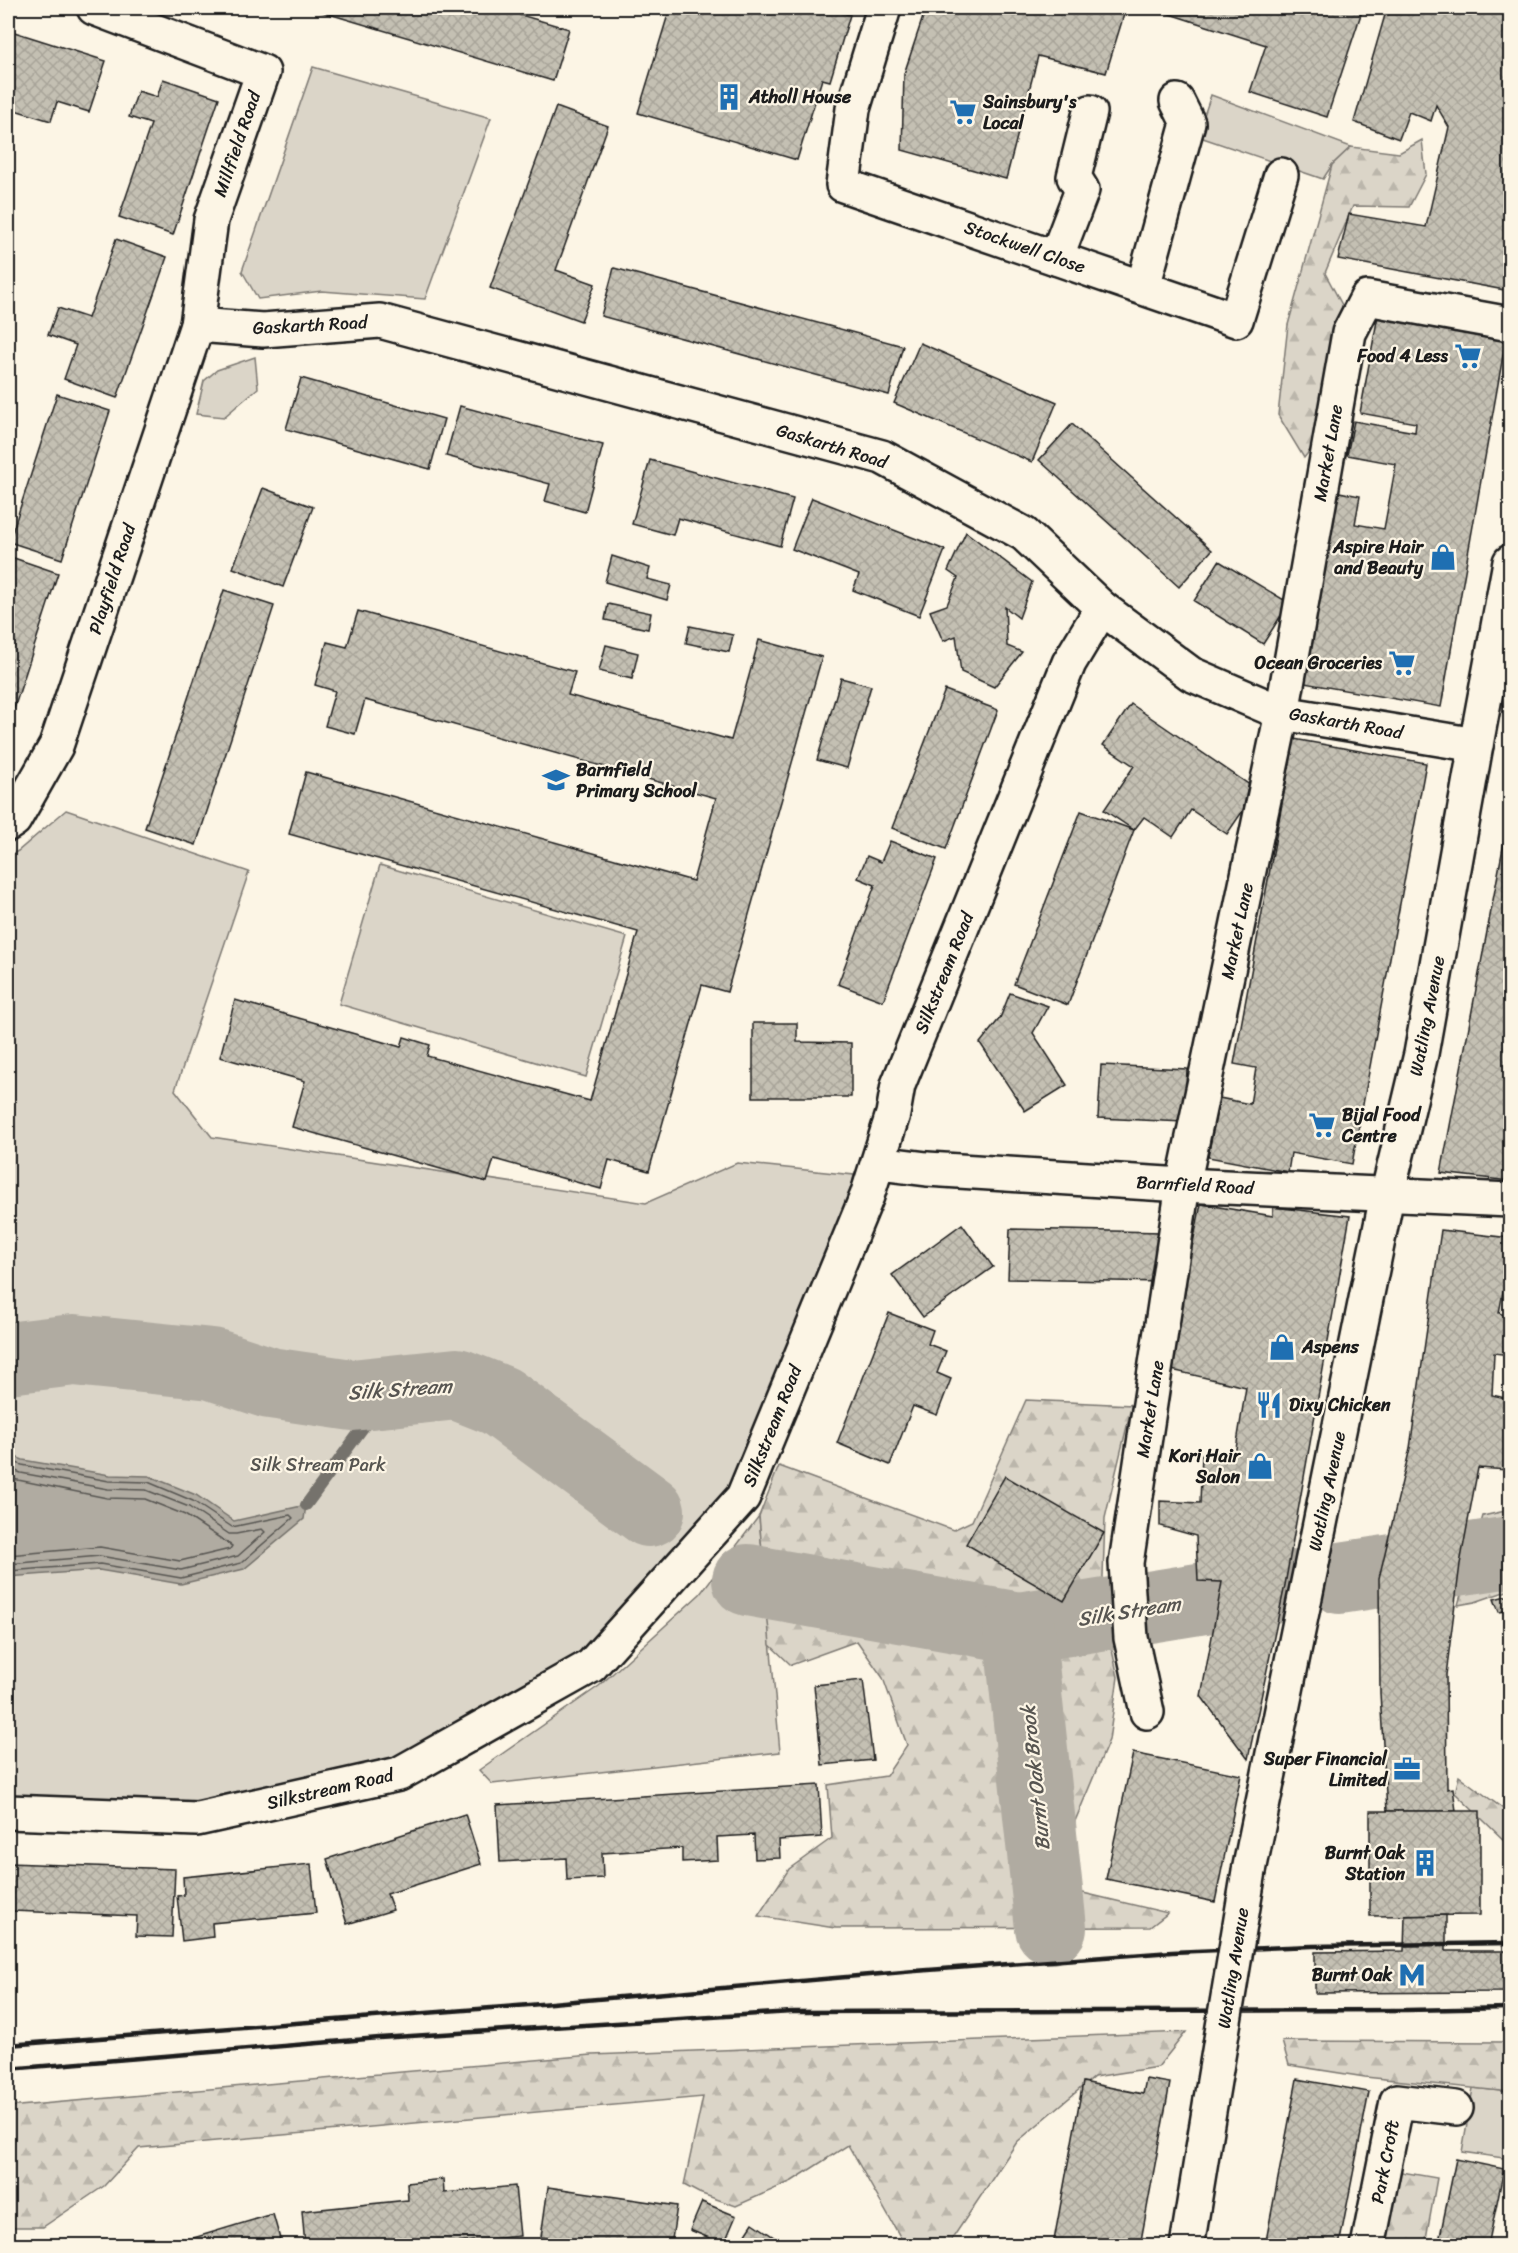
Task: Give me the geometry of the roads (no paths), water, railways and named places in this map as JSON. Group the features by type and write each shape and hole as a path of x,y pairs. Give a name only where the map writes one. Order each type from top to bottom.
{"street":[{"name":"Millfield Road","path":"94,8 263,72 211,220 197,325"},
{"name":"Stockwell Close","path":"884,8 853,109 843,185 1236,320 1281,175"},
{"path":"1143,287 1188,123 1177,101"},
{"path":"1056,258 1082,190 1074,177 1090,112"},
{"name":"Market Lane","path":"1147,1712 1131,1638 1126,1563 1183,1185 1282,713 1349,333 1367,298 1510,324"},
{"name":"Gaskarth Road","path":"197,325 263,330 380,321 882,457 1024,534 1102,608 1191,675 1282,713 1476,745"},
{"name":"Playfield Road","path":"8,824 14,820 56,746 197,325"},
{"name":"Watling Avenue","path":"1187,2246 1250,1871 1388,1196 1421,1054 1510,562"},
{"name":"Silkstream Road","path":"8,1812 197,1819 399,1774 591,1666 743,1497 867,1196 879,1163 902,1074 1069,663 1102,608"},
{"name":"Barnfield Road","path":"879,1163 927,1169 1183,1185 1510,1200"},
{"name":"Park Croft","path":"1368,2246 1397,2101 1456,2108"}],"water":[{"path":"8,1449 10,1455 23,1460 110,1475 149,1476 196,1495 234,1521 306,1505 304,1519 244,1569 181,1584 99,1570 8,1577"}],"waterway":[{"name":"Silk Stream","path":"8,1358 74,1350 212,1364 270,1383 352,1395 457,1384 500,1401 649,1511"},
{"path":"306,1505 367,1422 375,1392"},
{"name":"Silk Stream","path":"1340,1578 1510,1552"},
{"name":"Silk Stream","path":"1285,1585 1340,1578"},
{"name":"Silk Stream","path":"748,1580 1019,1628 1285,1585"},
{"name":"Burnt Oak Brook","path":"1019,1628 1051,1928"}],"railway":[{"path":"8,2045 1172,1952 1312,1946 1510,1943"},
{"path":"8,2069 379,2038 792,2012 1510,2008"}],"place":[{"name":"Atholl House","path":"729,97"},
{"name":"Sainsbury's Local","path":"963,112"},
{"name":"Food 4 Less","path":"1468,356"},
{"name":"Aspire Hair and Beauty","path":"1443,557"},
{"name":"Ocean Groceries","path":"1402,663"},
{"name":"Barnfield Primary School","path":"556,780"},
{"name":"Bijal Food Centre","path":"1322,1125"},
{"name":"Aspens","path":"1282,1347"},
{"name":"Dixy Chicken","path":"1269,1405"},
{"name":"Kori Hair Salon","path":"1260,1466"},
{"name":"Super Financial Limited","path":"1407,1769"},
{"name":"Burnt Oak Station","path":"1425,1863"},
{"name":"Burnt Oak","path":"1412,1975"}],"park label":[{"name":"Silk Stream Park","path":"318,1465"}]}
